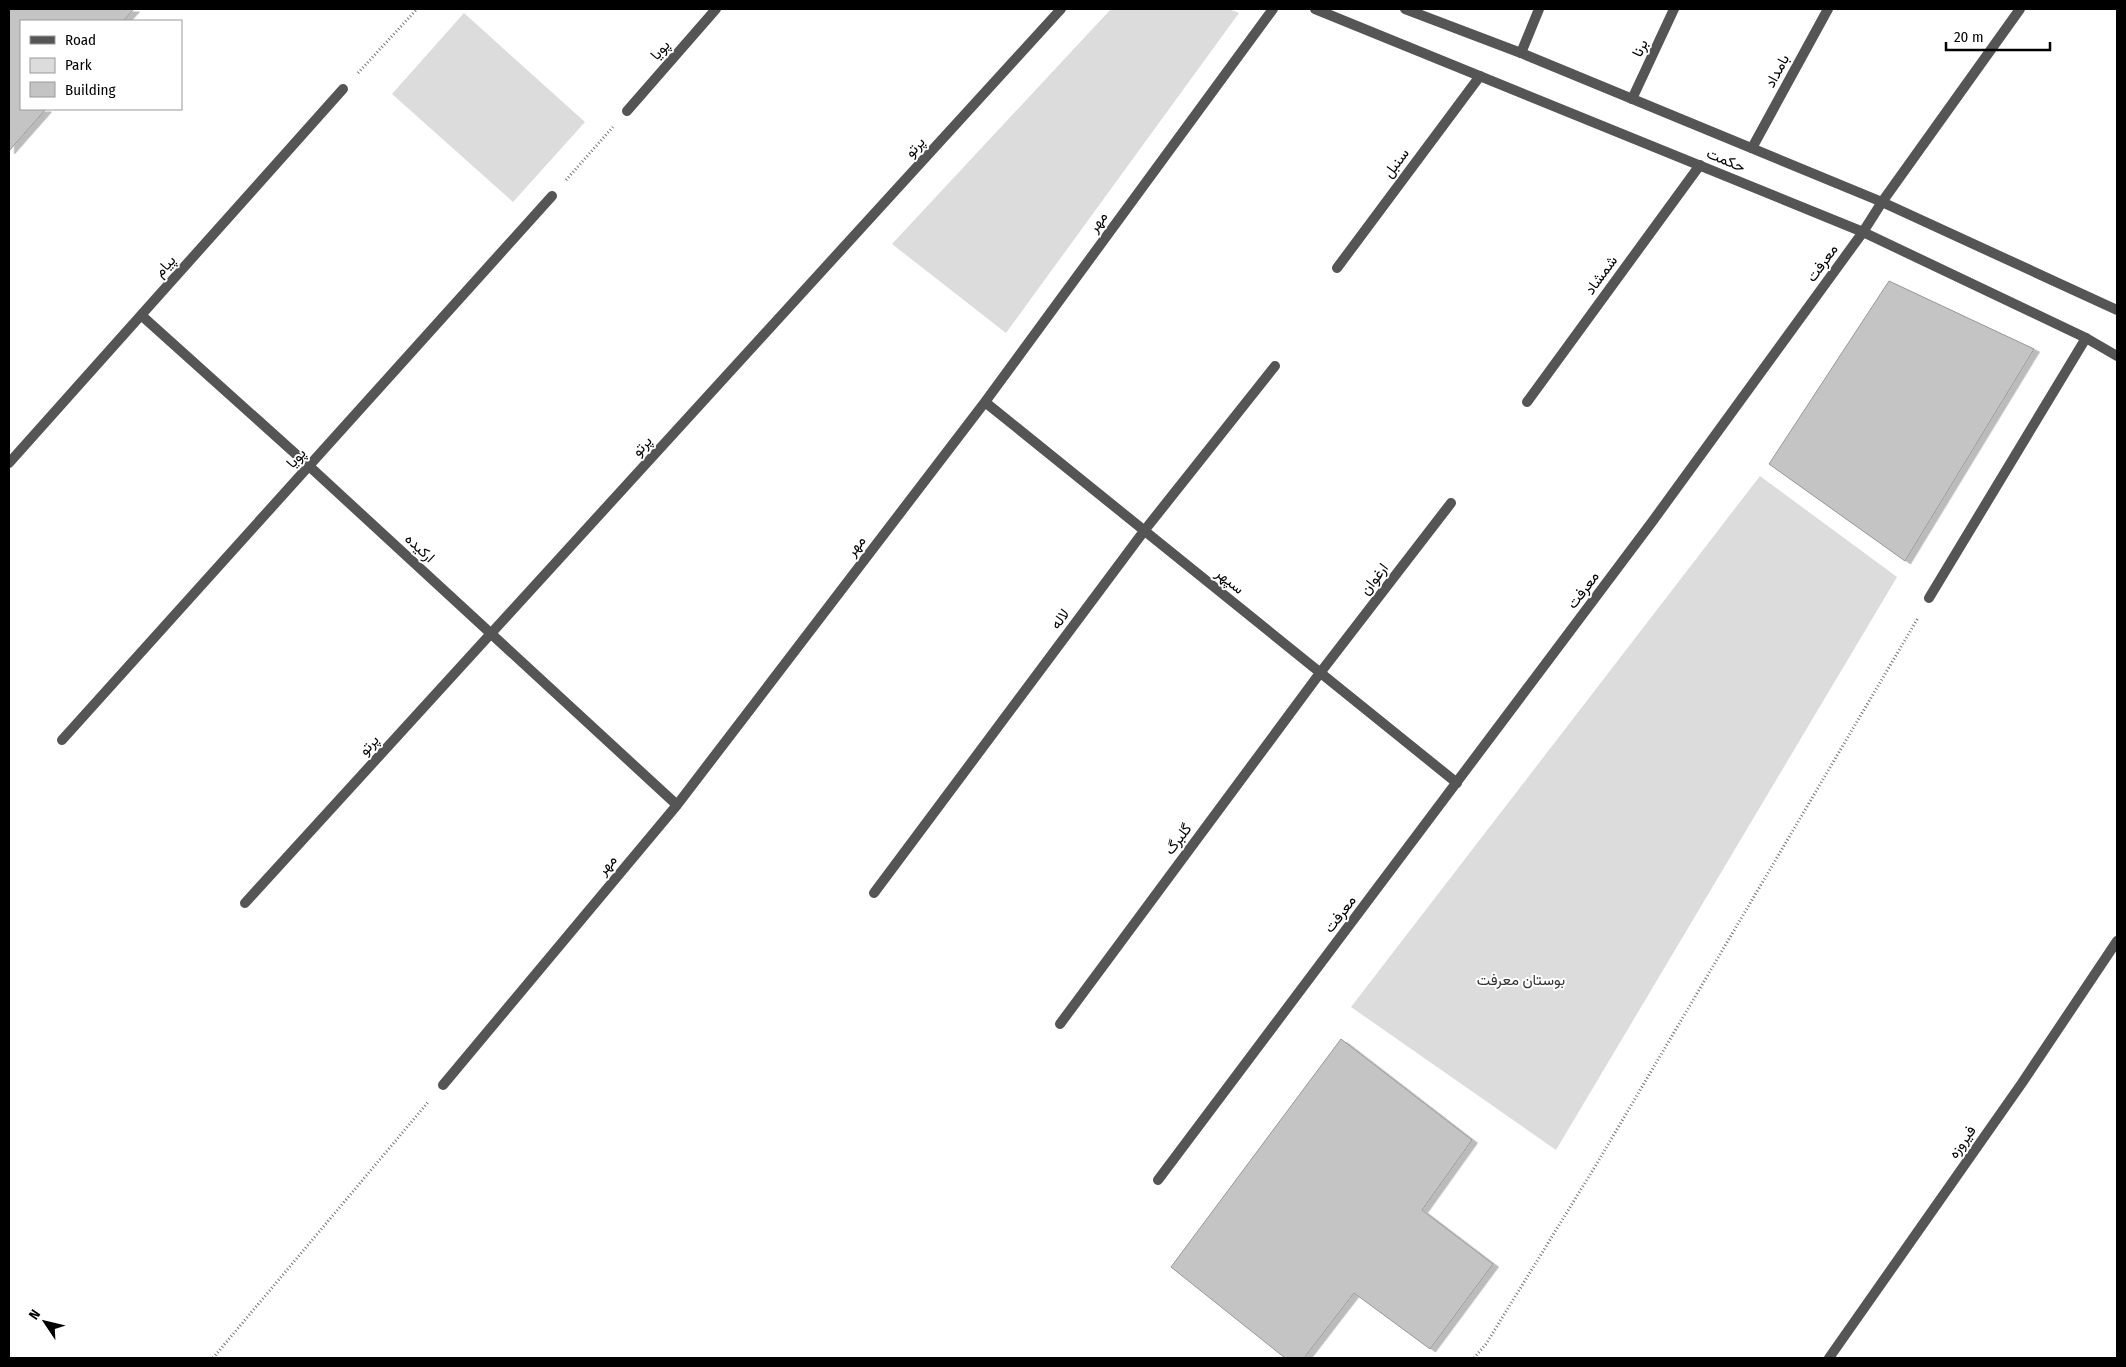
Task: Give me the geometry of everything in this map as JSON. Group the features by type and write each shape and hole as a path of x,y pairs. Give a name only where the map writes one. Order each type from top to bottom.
{"street":[{"name":"پویا","path":"627,111 716,9"},
{"name":"پرتو","path":"245,904 1061,9"},
{"name":"مهر","path":"442,1085 677,805 985,402 1273,9"},
{"name":"حکمت","path":"1315,9 1863,232 2086,338 2117,356"},
{"name":"حکمت","path":"1405,9 1632,99 1882,202 2117,310"},
{"path":"1520,54 1539,9"},
{"name":"برنا","path":"1632,99 1674,9"},
{"name":"بامداد","path":"1752,148 1828,9"},
{"name":"معرفت","path":"1158,1180 1652,522 1863,232 1882,202 2020,9"},
{"name":"سنبل","path":"1337,268 1480,76"},
{"name":"پیام","path":"9,463 343,89"},
{"name":"شمشاد","path":"1527,402 1700,165"},
{"name":"پویا","path":"62,740 552,196"},
{"name":"ارکیده","path":"141,315 309,466 677,805"},
{"path":"1929,598 2086,338"},
{"name":"لاله","path":"874,893 1144,531 1274,366"},
{"name":"سپهر","path":"985,402 1457,783"},
{"name":"ارغوان","path":"1320,673 1451,502"},
{"name":"گلبرگ","path":"1060,1024 1320,673"},
{"name":"فیروزه","path":"1829,1358 2016,1091 2117,941"}],"path":[{"path":"343,89 417,9"},
{"path":"552,196 627,111"},
{"path":"1474,1358 1486,1344 1596,1165 1929,598"},
{"path":"213,1358 442,1085"}],"green space":[{"path":"1111,9 1229,9 1239,13 1006,333 892,244"},
{"path":"464,13 585,122 513,202 392,94"},
{"name":"بوستان معرفت","path":"1760,476 1897,577 1556,1150 1351,1007"}],"building":[{"path":"9,9 134,9 124,20 20,20 20,110 45,110 9,151"},
{"path":"1889,281 2034,349 1905,561 1769,464"},
{"path":"1341,1039 1472,1140 1422,1210 1493,1264 1430,1349 1354,1293 1304,1358 1285,1358 1171,1267"}]}
